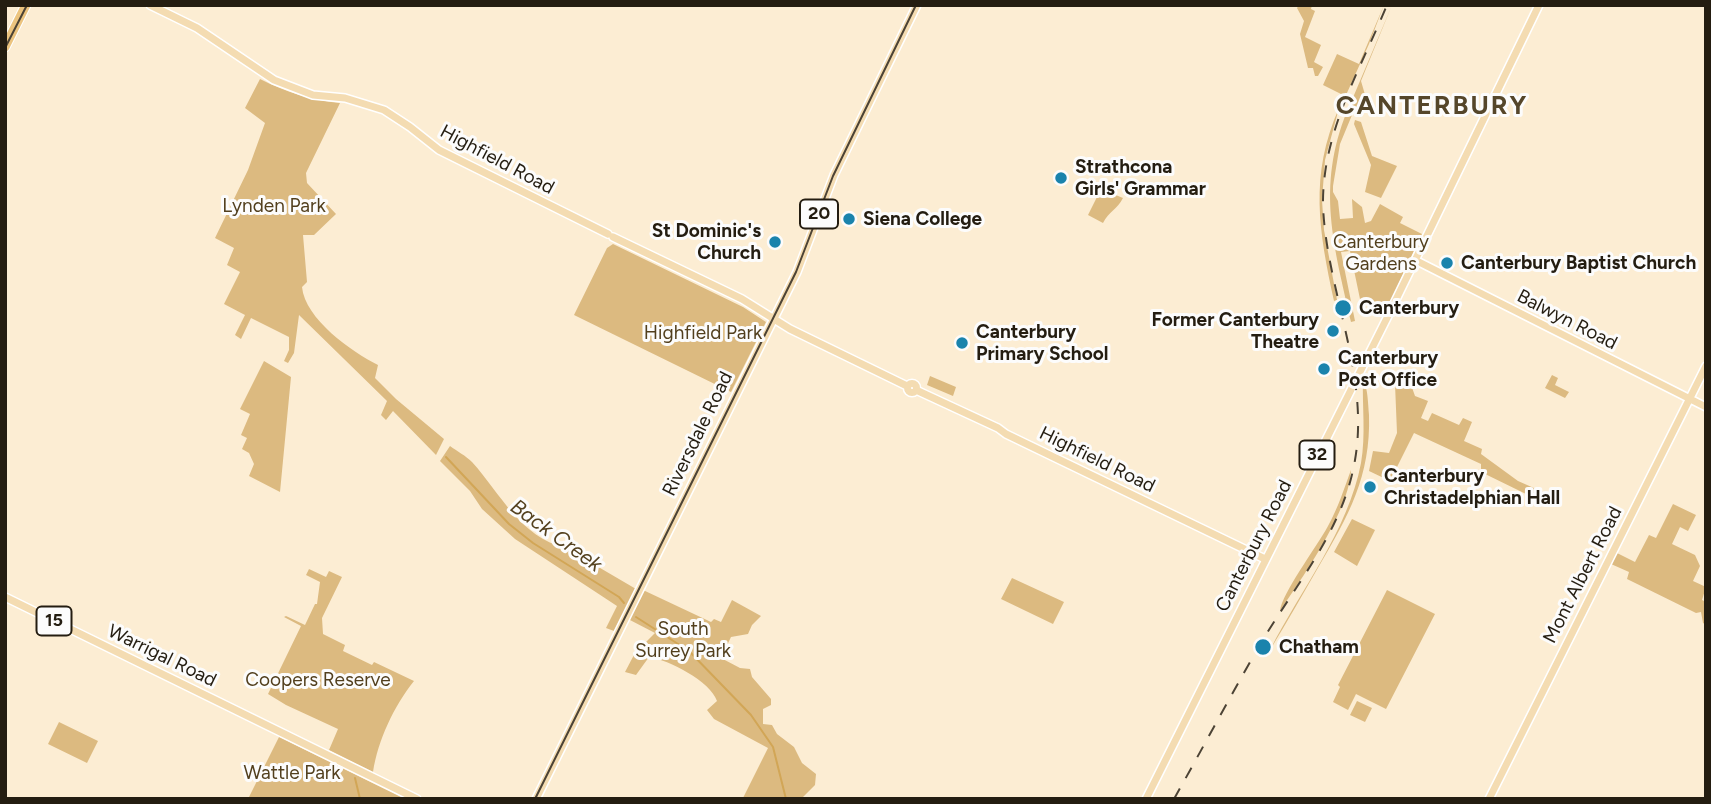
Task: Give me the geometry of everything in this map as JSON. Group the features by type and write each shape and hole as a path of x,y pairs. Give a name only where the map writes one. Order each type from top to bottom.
{"highway":[{"path":"5,47 26,5"}],"main road":[{"name":"Highfield Road","path":"150,5 197,28 274,80 313,95 345,98 384,110 439,150 751,304 773,319 907,386 914,384 916,390 1265,559"},
{"name":"Riversdale Road","path":"536,799 799,267 836,171 917,5"},
{"name":"Canterbury Road","path":"1146,799 1539,5"},
{"name":"Balwyn Road","path":"1415,260 1706,407"},
{"name":"Mont Albert Road","path":"1489,799 1706,366"},
{"name":"Warrigal Road","path":"5,597 417,799"}],"green space":[{"path":"1299,5 1312,5 1311,9 1315,11 1305,37 1321,45 1314,62 1323,67 1318,76 1315,76 1313,68 1308,68 1300,34 1304,21 1297,8"},
{"path":"1384,5 1369,44 1342,104 1345,96 1323,85 1337,54 1359,64"},
{"path":"1392,5 1361,81 1366,98 1355,112 1349,107"},
{"name":"Lynden Park","path":"260,79 298,95 340,103 306,173 307,183 336,214 314,235 303,235 307,282 302,287 305,299 311,311 331,333 378,365 375,378 444,439 436,455 393,411 386,420 381,415 387,401 299,315 294,353 288,363 284,361 289,350 289,337 251,318 241,339 235,335 245,315 224,304 240,272 227,265 234,248 215,238 248,170 265,123 245,108"},
{"path":"1339,108 1325,160 1322,200 1324,230 1337,300 1334,301 1321,227 1320,180 1323,157"},
{"name":"Canterbury Gardens","path":"1347,111 1352,115 1340,144 1333,186 1340,219 1353,218 1352,199 1362,207 1365,223 1371,221 1380,204 1403,217 1400,223 1422,234 1384,315 1371,301 1360,299 1350,251 1341,252 1355,321 1351,322 1334,242 1330,191 1332,166"},
{"path":"1355,120 1361,122 1372,156 1397,166 1381,198 1365,192 1371,165 1354,124"},
{"path":"1101,189 1123,198 1103,223 1088,215"},
{"name":"Highfield Park","path":"613,244 743,307 766,322 731,392 574,315 607,248"},
{"path":"264,361 291,377 280,492 249,476 254,464 249,453 242,449 247,438 241,435 250,414 240,409"},
{"path":"1552,375 1558,378 1555,385 1569,392 1565,398 1545,388"},
{"path":"930,376 956,387 953,396 927,385"},
{"path":"1363,379 1368,401 1369,437 1356,495 1339,530 1270,650 1335,536 1355,488 1364,431"},
{"path":"1409,379 1415,396 1428,401 1421,418 1428,421 1432,413 1459,425 1463,418 1472,422 1464,441 1482,449 1481,454 1518,481 1543,492 1541,496 1528,495 1481,472 1481,464 1414,433 1390,481 1369,471 1373,451 1389,453 1397,433 1395,384"},
{"path":"450,446 472,462 513,513 536,534 566,548 636,589 614,631 606,628 617,606 515,539 482,509 470,491 440,461"},
{"path":"1351,470 1349,486 1334,523 1280,611 1293,582 1332,519"},
{"path":"1673,504 1696,515 1688,531 1680,527 1672,544 1695,555 1700,566 1693,581 1706,587 1702,600 1706,602 1706,625 1701,612 1696,613 1627,579 1629,572 1611,564 1617,553 1635,562 1649,535 1656,538"},
{"path":"1352,519 1375,530 1357,566 1334,552"},
{"name":"Coopers Reserve","path":"309,569 326,577 329,571 342,577 322,618 323,634 345,645 343,651 414,681 388,724 373,772 329,750 338,729 268,694 301,626 284,617 305,625 317,604 320,582 306,575"},
{"path":"1012,578 1064,602 1053,624 1001,599"},
{"name":"South Surrey Park","path":"643,590 711,622 714,619 721,622 732,600 761,616 748,634 731,637 721,658 740,668 750,669 752,677 771,699 771,705 763,709 763,724 772,725 777,734 794,747 802,763 816,774 815,785 801,799 743,798 768,748 714,719 707,710 717,701 713,693 698,679 667,662 649,657 636,675 625,672 635,653 655,633 628,619"},
{"path":"1387,590 1435,614 1386,709 1356,694 1348,710 1333,702 1340,687 1338,685"},
{"path":"1357,701 1372,708 1365,722 1350,715"},
{"path":"59,722 98,741 87,763 48,744"},
{"name":"Wattle Park","path":"279,737 405,799 248,799"}],"waterway":[{"name":"Back Creek","path":"446,457 509,524 533,543 619,597 624,603"},
{"name":"Back Creek","path":"636,617 689,651 751,715 773,747 786,799"},
{"path":"355,778 360,799"}],"tram line":[{"path":"5,48 27,5"},
{"path":"535,799 796,272 833,176 916,5"}],"railway":[{"path":"1174,799 1267,633 1320,551 1349,484 1355,460 1358,428 1357,396 1326,237 1324,178 1344,102 1387,5"}],"place":[{"name":"Strathcona Girls' Grammar","path":"1061,178"},
{"name":"Siena College","path":"849,219"},
{"name":"St Dominic's Church","path":"775,242"},
{"name":"Canterbury Baptist Church","path":"1447,263"},
{"name":"Canterbury","path":"1343,308"},
{"name":"Former Canterbury Theatre","path":"1333,331"},
{"name":"Canterbury Primary School","path":"962,343"},
{"name":"Canterbury Post Office","path":"1324,369"},
{"name":"Canterbury Christadelphian Hall","path":"1370,487"},
{"name":"Chatham","path":"1263,647"}],"district":[{"name":"CANTERBURY","path":"1432,106"}]}
